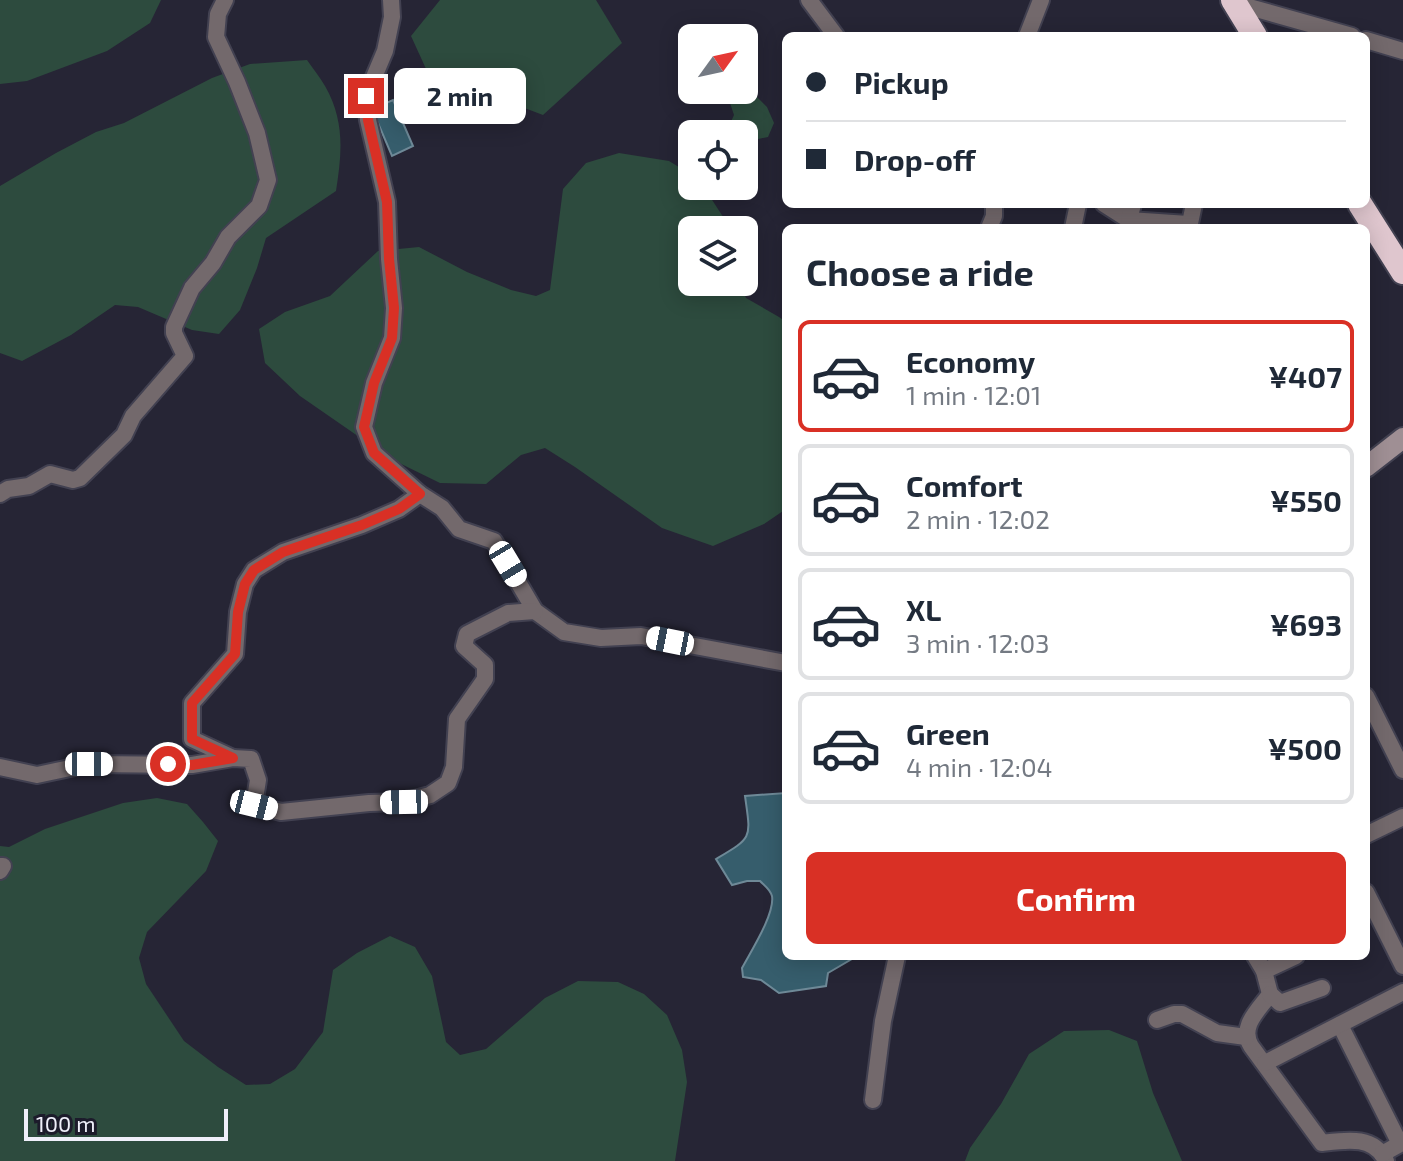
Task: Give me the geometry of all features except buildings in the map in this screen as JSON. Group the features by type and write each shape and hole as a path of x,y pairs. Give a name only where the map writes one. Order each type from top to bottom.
{"highway":[{"path":"1234,1 1253,32"},
{"path":"1363,208 1403,272"}],"street":[{"path":"0,494 8,489 29,486 50,474 73,480 80,478 124,435 133,416 185,356 174,327 192,288 213,263 228,237 259,206 268,180 257,133 216,37 218,14 225,0"},
{"path":"391,0 392,17 385,51 366,96 368,120 387,202 394,308 392,338 374,383 364,427 374,453 420,494 442,508 459,529 494,541 535,611 564,632 601,638 641,636 782,662"},
{"path":"809,0 833,32"},
{"path":"1029,32 1041,0"},
{"path":"1234,1 1339,32"},
{"path":"1370,41 1403,51"},
{"path":"1378,54 1403,61"},
{"path":"1112,208 1130,217 1176,224"},
{"path":"1370,464 1403,438"},
{"path":"233,758 192,739 192,703 235,654 238,612 245,584 254,570 283,552 399,509 420,494"},
{"path":"0,767 37,775 89,764 192,765 233,758 251,759 258,780 254,805 281,812 404,802 430,795 448,783 454,767 457,719 485,679 485,665 464,646 467,634 508,613 535,611"},
{"path":"1370,704 1403,770"},
{"path":"1370,833 1403,817"},
{"path":"1372,919 1403,966"},
{"path":"873,1100 883,1021 896,960"},
{"path":"1257,960 1270,994 1280,1003 1322,988"},
{"path":"1264,971 1287,960"},
{"path":"1265,1063 1403,992"},
{"path":"1270,994 1253,1017 1246,1037 1322,1143 1318,1161"},
{"path":"1157,1020 1182,1014 1217,1033 1246,1037"},
{"path":"1322,1143 1360,1140 1369,1143 1384,1157 1400,1144 1340,1025"}],"green space":[{"path":"0,0 161,0 150,23 107,51 27,81 0,84"},
{"path":"440,0 596,0 622,43 543,115 427,71 411,36"},
{"path":"307,60 331,99 339,125 340,163 336,191 266,238 240,310 219,334 192,330 138,307 115,305 71,335 22,361 0,353 0,186 96,132 124,123 212,78 250,64"},
{"path":"758,98 767,107 774,123 768,137 758,139 758,120 732,120 734,115 730,104 758,104"},
{"path":"619,153 669,161 678,166 678,200 712,200 723,216 678,216 678,296 745,296 782,319 782,512 764,524 713,546 662,528 545,448 521,455 486,484 440,483 391,459 300,396 265,363 259,329 285,312 330,296 378,251 419,247 511,290 536,296 550,290 563,189 586,163"},
{"path":"157,798 187,804 218,841 206,871 147,932 139,958 146,984 184,1041 218,1067 246,1085 270,1084 295,1069 323,1032 333,970 390,936 415,947 432,976 446,1042 460,1055 486,1049 545,998 578,981 618,982 644,994 667,1015 682,1050 687,1082 675,1161 0,1161 0,846 9,847 45,829 123,803"},
{"path":"1109,1030 1137,1041 1153,1093 1182,1161 965,1161 1029,1054 1064,1031"}],"water":[{"path":"393,100 413,146 392,156 372,109"},
{"path":"782,793 782,960 850,960 828,973 826,986 779,993 761,980 743,977 742,968 766,922 772,896 760,881 732,885 716,859 737,846 747,835 745,796"}],"route":[{"path":"168,764 192,765 233,758 192,739 192,703 235,654 238,612 245,584 254,570 283,552 399,509 420,494 374,453 364,427 374,383 392,338 394,308 387,202 368,120 366,96"}]}
